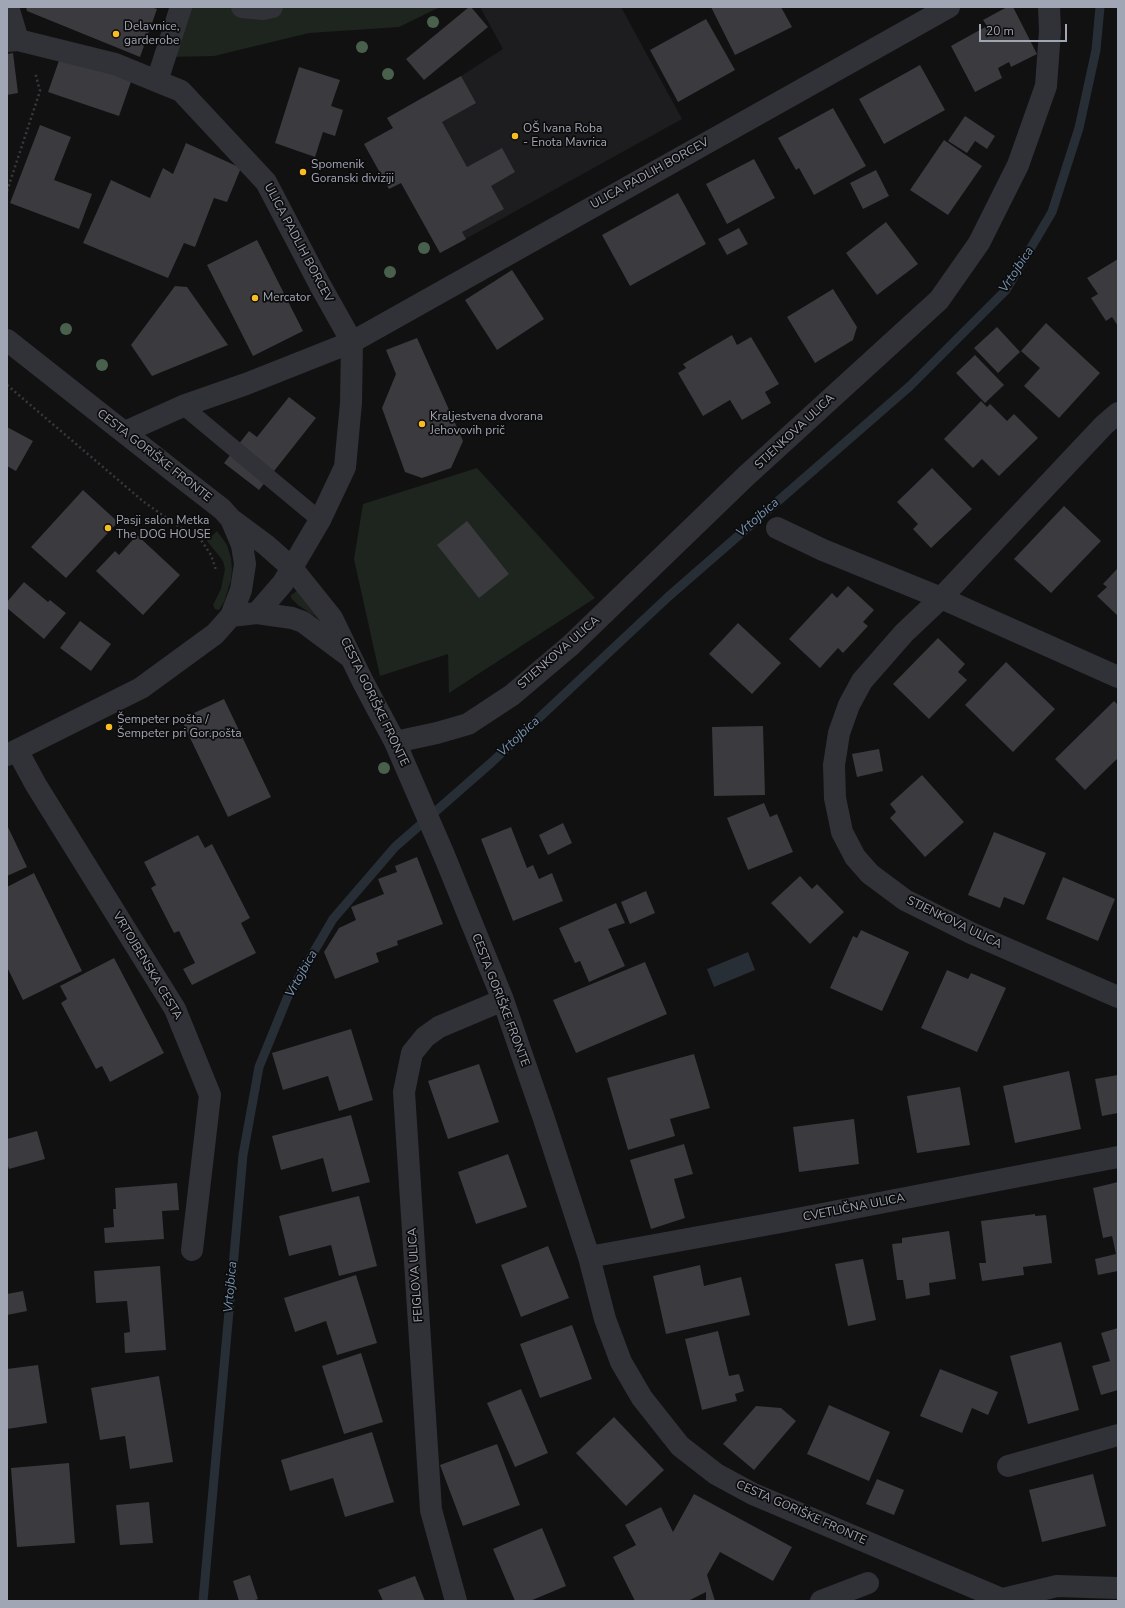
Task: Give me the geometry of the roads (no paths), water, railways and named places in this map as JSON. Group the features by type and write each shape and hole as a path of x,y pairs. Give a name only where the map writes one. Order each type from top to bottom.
{"street":[{"path":"8,7 13,41"},
{"path":"149,78 181,7"},
{"path":"242,7 262,9 272,7"},
{"name":"ULICA PADLIH BORCEV","path":"125,432 183,406 246,384 352,342 949,7"},
{"name":"STJENKOVA ULICA","path":"395,742 437,733 468,724 512,695 571,645 746,476 939,300 979,243 1018,166 1046,86 1050,31 1049,7"},
{"name":"ULICA PADLIH BORCEV","path":"13,41 116,64 181,91 266,182 320,285 352,342"},
{"name":"CESTA GORIŠKE FRONTE","path":"7,340 222,509 231,519 266,545 292,568 332,618 350,657 395,742 444,855 502,1000 544,1119 589,1257 605,1319 622,1362 642,1398 680,1446 716,1474 753,1494 1005,1600"},
{"path":"257,613 283,583 320,520 346,467 351,403 352,342"},
{"name":"STJENKOVA ULICA","path":"1118,413 1099,431 941,598 904,633 862,681 849,705 839,733 834,765 835,798 842,832 855,857 870,874 905,900 972,933 1118,997"},
{"path":"231,519 242,545 245,564 241,590 231,616 257,613 292,618 303,622 350,657"},
{"path":"778,528 823,550 941,598 1118,676"},
{"name":"VRTOJBENSKA CESTA","path":"192,1250 210,1096 175,1009 36,785 12,752 141,688 215,634 231,616"},
{"name":"FEIGLOVA ULICA","path":"456,1601 431,1510 404,1092 412,1053 425,1036 439,1027 502,1000"},
{"name":"CVETLIČNA ULICA","path":"589,1257 1118,1157"},
{"path":"1008,1466 1118,1435"},
{"path":"821,1601 868,1583"},
{"path":"1005,1600 1056,1586 1118,1588"}],"lane":[{"path":"183,406 320,520"}],"waterway":[{"name":"Vrtojbica","path":"203,1601 243,1155 259,1067 288,996 333,919 395,847 492,762 668,597 910,386 1006,290 1052,212 1079,128 1096,50 1100,7"}],"place":[{"name":"Delavnice, garderobe","path":"116,34"},
{"name":"OŠ Ivana Roba - Enota Mavrica","path":"515,136"},
{"name":"Spomenik Goranski diviziji","path":"303,172"},
{"name":"Mercator","path":"255,298"},
{"name":"Kraljestvena dvorana Jehovovih prič","path":"422,424"},
{"name":"Pasji salon Metka The DOG HOUSE","path":"108,528"},
{"name":"Šempeter pošta / Šempeter pri Gor.pošta","path":"109,727"}]}
